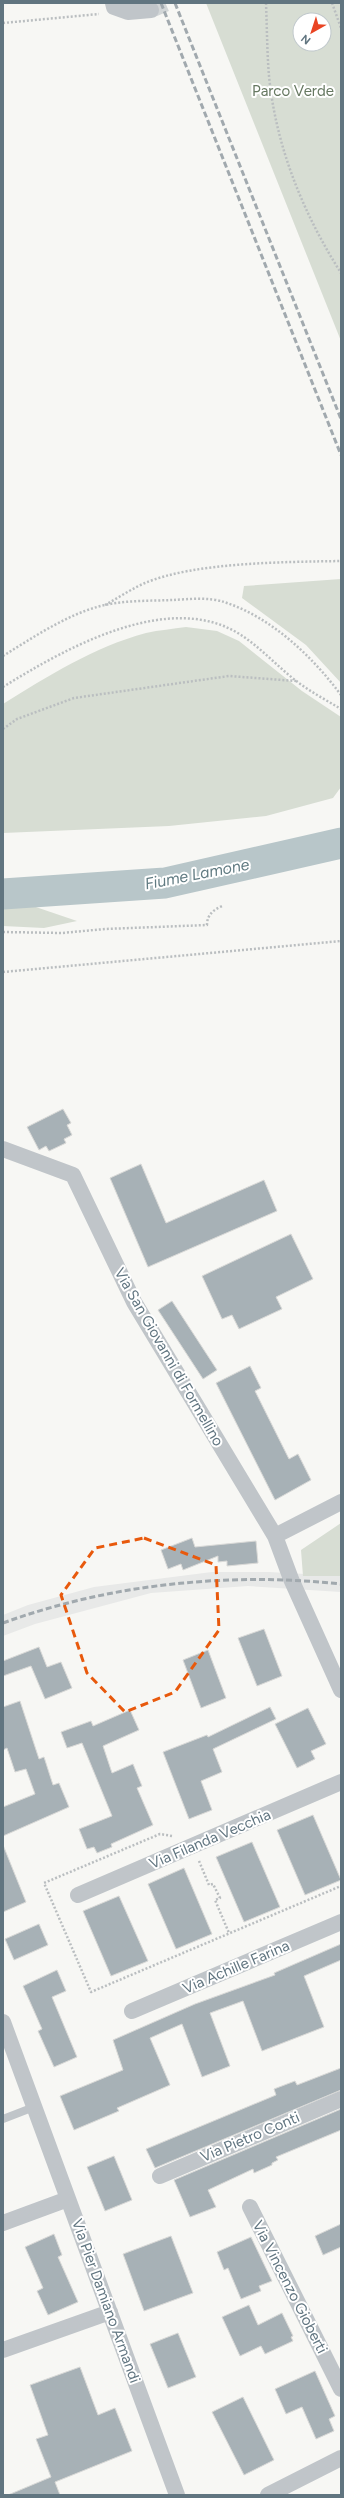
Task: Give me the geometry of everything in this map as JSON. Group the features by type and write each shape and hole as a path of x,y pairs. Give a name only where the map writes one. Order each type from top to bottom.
{"street":[{"path":"107,8 114,7 128,12 151,10"},
{"name":"Via San Giovanni di Formellino","path":"3,1149 73,1175 134,1302 275,1536"},
{"path":"341,1502 275,1536 291,1579 341,1690"},
{"name":"Via Filanda Vecchia","path":"78,1895 341,1782"},
{"name":"Via Achille Farina","path":"132,2011 341,1922"},
{"name":"Via Pier Damiano Armandi","path":"3,2022 177,2495"},
{"name":"Via Pietro Conti","path":"160,2176 341,2098"},
{"path":"3,2223 68,2199"},
{"name":"Via Vincenzo Gioberti","path":"250,2207 341,2389"},
{"path":"3,2350 110,2312"},
{"path":"268,2495 341,2458"}],"lane":[{"path":"3,2119 34,2107"}],"path":[{"path":"266,3 270,76 279,135 293,180 323,244 341,273"},
{"path":"332,3 341,28"},
{"path":"3,23 107,8"},
{"path":"3,656 67,620 103,606 146,583 193,571 279,562 341,561"},
{"path":"103,606 134,602 174,600 223,601 248,611 304,652 341,695"},
{"path":"3,687 85,642 121,629 169,618 210,620 235,632 296,681 341,709"},
{"path":"3,730 17,719 74,698 229,676 296,681"},
{"path":"3,932 62,934 105,929 206,925 207,918 222,906"},
{"path":"3,972 341,941"},
{"path":"176,1837 160,1834 44,1883 92,1992 341,1886"},
{"path":"198,1859 209,1885 213,1884 220,1898 215,1900 229,1933"}],"highlighted area":[{"path":"144,1538 216,1565 219,1630 175,1692 125,1712 87,1673 61,1595 95,1548"}],"shaded area":[{"path":"212,1572 269,1572 341,1576 341,1592 248,1586 151,1593 35,1624 3,1636 3,1615 28,1605 94,1587"}],"green space":[{"name":"Parco Verde","path":"206,3 341,3 341,341"},
{"path":"341,579 341,683 306,645 242,598 244,586"},
{"path":"186,627 217,631 239,641 302,691 341,717 341,787 333,798 266,816 169,826 3,833 3,704 72,663 108,646 146,633"},
{"path":"24,903 77,921 44,928 3,926 3,905"},
{"path":"341,1523 341,1576 303,1576 301,1550"}],"building":[{"path":"63,1109 71,1123 67,1125 72,1135 64,1139 66,1143 49,1151 46,1146 39,1150 27,1127"},
{"path":"141,1164 166,1223 264,1180 277,1211 148,1267 110,1178"},
{"path":"291,1234 313,1279 276,1297 282,1309 239,1329 232,1315 222,1319 202,1276"},
{"path":"172,1301 217,1370 203,1379 158,1310"},
{"path":"250,1366 261,1388 255,1391 289,1459 298,1454 311,1480 275,1500 216,1383"},
{"path":"192,1538 195,1547 256,1541 258,1563 227,1566 227,1561 218,1562 218,1556 183,1570 181,1564 168,1569 161,1550"},
{"path":"264,1629 282,1676 257,1686 238,1638"},
{"path":"39,1647 47,1667 61,1662 72,1688 45,1699 31,1666 3,1676 3,1661"},
{"path":"208,1650 226,1698 201,1708 183,1660"},
{"path":"20,1701 39,1759 44,1757 53,1785 59,1783 69,1807 3,1836 3,1807 35,1794 26,1769 15,1772 7,1748 3,1750 3,1707"},
{"path":"270,1707 276,1719 213,1749 222,1772 201,1781 212,1810 189,1819 163,1752 207,1735 208,1737"},
{"path":"308,1708 326,1744 311,1751 315,1759 297,1768 275,1724"},
{"path":"130,1710 139,1730 103,1746 112,1773 133,1764 142,1786 137,1788 153,1825 111,1844 112,1847 97,1853 94,1847 87,1849 79,1829 112,1816 82,1743 67,1748 61,1732 91,1721 93,1726"},
{"path":"313,1815 341,1880 305,1895 277,1830"},
{"path":"252,1842 280,1907 244,1922 216,1857"},
{"path":"3,1845 26,1902 3,1912"},
{"path":"184,1868 212,1934 176,1949 148,1884"},
{"path":"119,1896 148,1961 111,1976 83,1911"},
{"path":"39,1924 48,1945 14,1960 5,1939"},
{"path":"341,1944 341,1960 304,1976 324,2027 262,2051 243,2001 210,2013 230,2066 202,2077 182,2024 150,2038 170,2085 117,2108 119,2111 74,2130 60,2096 123,2070 113,2040 195,2004 275,1975 274,1973"},
{"path":"57,1970 66,1991 52,1997 77,2057 54,2067 38,2031 42,2029 23,1986"},
{"path":"341,2068 341,2090 155,2168 146,2149 276,2095 274,2089 295,2081 297,2085"},
{"path":"341,2109 341,2130 276,2157 278,2160 272,2163 272,2165 254,2173 253,2169 208,2190 216,2207 190,2217 174,2180"},
{"path":"114,2156 132,2200 105,2211 87,2167"},
{"path":"341,2224 341,2247 323,2255 315,2236"},
{"path":"54,2234 62,2255 58,2257 78,2302 48,2315 37,2291 43,2288 25,2247"},
{"path":"171,2236 193,2293 144,2311 123,2254"},
{"path":"251,2237 272,2281 259,2286 261,2291 241,2299 228,2268 224,2270 217,2252"},
{"path":"249,2305 258,2325 282,2313 293,2336 291,2337 293,2341 265,2354 261,2346 240,2356 222,2317"},
{"path":"178,2333 196,2377 168,2388 150,2344"},
{"path":"80,2367 98,2415 115,2408 132,2451 55,2482 60,2495 8,2495 51,2477 36,2439 48,2435 30,2385"},
{"path":"315,2371 335,2416 329,2419 334,2431 316,2439 302,2407 286,2414 275,2389"},
{"path":"243,2397 274,2460 244,2475 212,2412"}],"waterway":[{"name":"Fiume Lamone","path":"3,894 165,883 341,843"}],"tunnel":[{"path":"151,10 167,3"}],"railway":[{"path":"161,3 341,455"},
{"path":"175,3 341,419"},
{"path":"3,1623 85,1599 127,1590 170,1584 256,1580 341,1584"}]}
